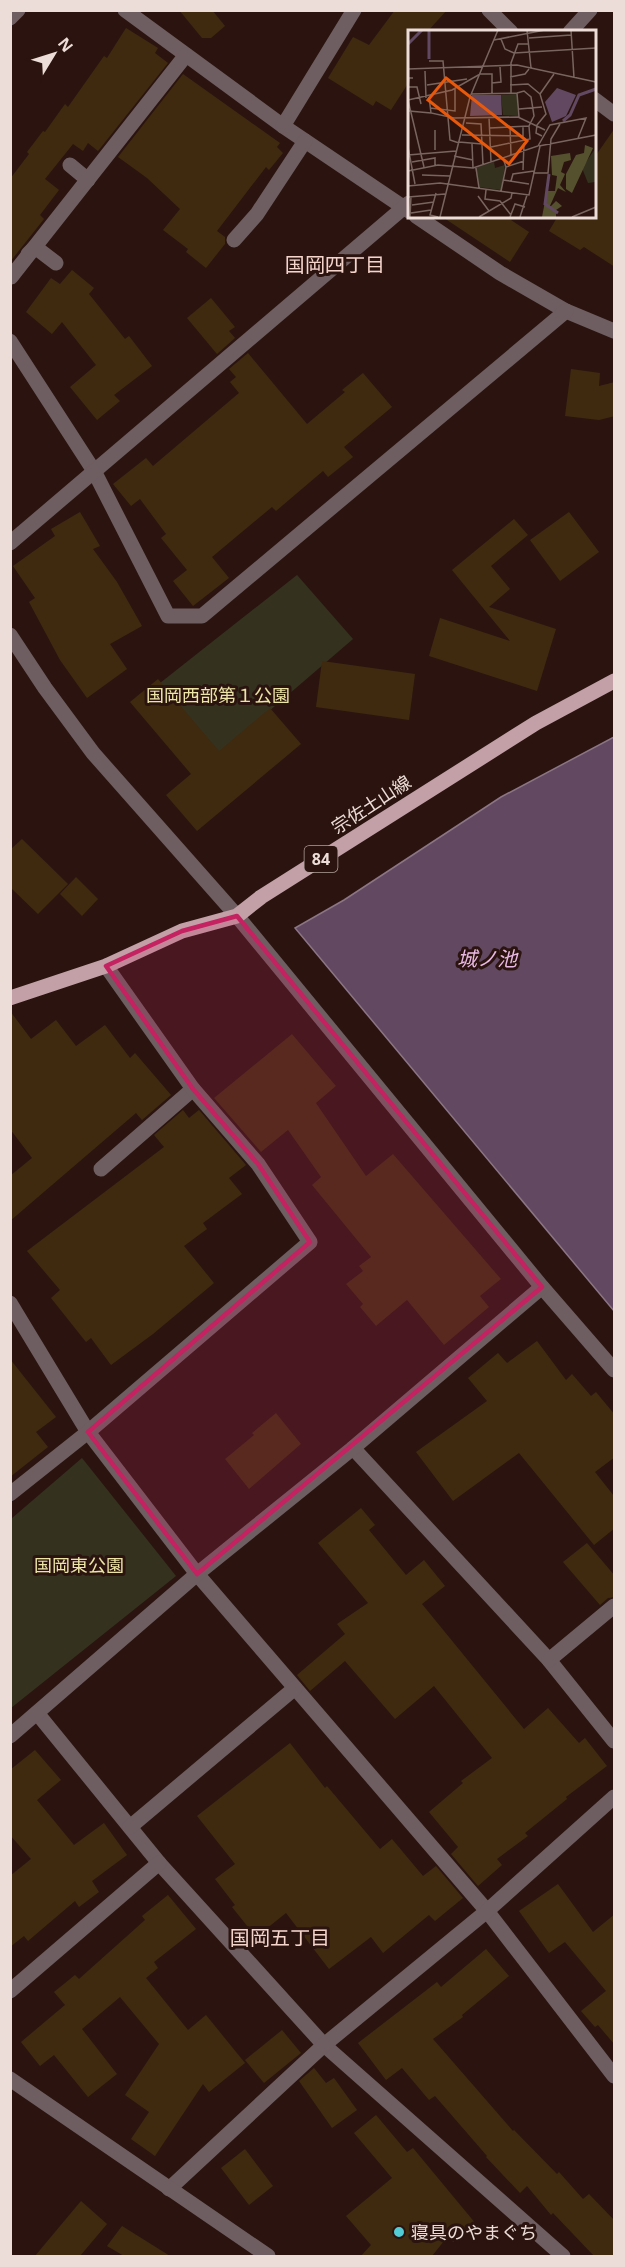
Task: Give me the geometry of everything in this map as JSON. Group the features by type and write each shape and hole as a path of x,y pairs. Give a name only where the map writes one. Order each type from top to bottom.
{"main road":[{"name":"宗佐土山線","path":"10,998 106,966 182,931 237,916 261,897 536,723 615,681"}],"street":[{"path":"10,18 18,10"},
{"path":"283,126 354,10"},
{"path":"489,10 509,30"},
{"path":"572,30 590,10"},
{"path":"132,12 283,126 408,208"},
{"path":"11,277 186,55"},
{"path":"595,100 615,114"},
{"path":"234,240 257,214 305,141"},
{"path":"70,165 88,180"},
{"path":"10,543 408,211"},
{"path":"423,218 500,273 566,311 615,331"},
{"path":"35,247 56,263"},
{"path":"10,271 35,247"},
{"path":"10,341 94,471 168,616 202,616 566,311"},
{"path":"10,635 45,688 93,753 237,916 542,1287 615,1370"},
{"path":"10,1494 88,1432 310,1242 258,1164 193,1089 106,966"},
{"path":"102,1169 193,1089"},
{"path":"10,1736 197,1574 353,1448 542,1287"},
{"path":"10,1303 88,1432 197,1574 487,1911 615,2076"},
{"path":"353,1448 549,1660 615,1741"},
{"path":"549,1660 615,1606"},
{"path":"130,1827 295,1688"},
{"path":"37,1713 159,1863 324,2045 553,2254"},
{"path":"169,2189 324,2045 487,1911 615,1797"},
{"path":"10,1991 159,1863"},
{"path":"11,2082 268,2256"}],"highlighted area":[{"path":"237,916 542,1287 197,1574 88,1432 310,1242 258,1164 193,1089 106,966 182,931"}],"green space":[{"name":"国岡西部第１公園","path":"297,575 353,639 211,761 155,687"},
{"name":"国岡東公園","path":"82,1458 176,1576 11,1708 11,1519"}],"water":[{"name":"城ノ池","path":"614,737 614,1311 295,928 344,900 501,797"}],"building":[{"path":"179,10 212,10 225,26 211,38 202,38"},
{"path":"395,10 447,10 429,30 408,30 408,84 391,110 376,101 373,106 328,78 353,37 369,45"},
{"path":"126,28 158,48 155,53 168,63 98,151 88,143 83,151 73,144 45,179 59,190 40,215 44,219 10,262 10,179 43,131 45,132 65,104 68,107 104,56 107,58"},
{"path":"183,74 280,143 277,147 283,153 269,170 266,167 217,231 225,237 225,244 206,268 186,252 188,249 163,230 180,209 147,178 118,157"},
{"path":"615,128 615,267 584,247 580,250 549,231 557,218 595,218 595,157"},
{"path":"444,218 508,218 529,232 510,262"},
{"path":"72,270 94,288 89,294 125,339 129,336 152,366 114,395 120,401 97,420 70,387 96,365 62,322 52,334 26,312 51,278 60,284"},
{"path":"211,298 235,327 229,331 235,338 217,354 187,318"},
{"path":"248,353 307,424 345,392 342,390 363,373 392,407 344,447 353,457 328,477 323,471 276,511 272,507 212,557 229,578 193,606 173,581 187,570 161,538 166,534 140,499 131,506 113,484 146,458 153,466 239,393 230,382 236,377 229,369"},
{"path":"571,369 600,373 599,386 615,382 615,416 599,420 565,416"},
{"path":"80,512 100,546 93,549 117,582 142,626 110,644 127,669 87,698 60,660 29,602 35,598 13,566 55,536 51,529"},
{"path":"569,512 599,552 560,581 530,540"},
{"path":"514,519 528,535 491,566 510,589 489,607 556,629 537,691 429,656 440,618 510,641 452,570"},
{"path":"322,661 415,674 409,720 316,707"},
{"path":"158,679 219,751 270,708 301,744 197,831 166,795 191,774 130,702"},
{"path":"22,839 68,884 38,914 10,887 10,850"},
{"path":"76,877 98,899 82,916 60,894"},
{"path":"10,1011 31,1039 56,1020 76,1046 105,1025 130,1058 135,1053 171,1095 142,1120 136,1113 10,1221 10,1176 32,1158 10,1129"},
{"path":"292,1034 336,1086 316,1103 366,1176 393,1154 501,1279 480,1296 489,1307 444,1345 407,1300 376,1326 360,1307 363,1304 346,1284 363,1271 359,1266 371,1257 312,1185 321,1177 288,1130 261,1152 214,1098"},
{"path":"183,1110 189,1118 199,1110 246,1165 229,1178 242,1194 203,1223 207,1229 184,1246 214,1283 153,1334 111,1365 91,1338 86,1342 51,1298 60,1290 27,1251 164,1147 154,1135"},
{"path":"537,1341 566,1380 572,1374 591,1396 596,1392 615,1415 615,1457 595,1472 614,1496 615,1528 594,1545 519,1453 453,1501 416,1452 487,1401 468,1378 498,1353 507,1363"},
{"path":"10,1359 56,1417 36,1432 48,1447 10,1477"},
{"path":"276,1413 301,1444 249,1489 225,1459"},
{"path":"361,1508 375,1525 369,1530 406,1575 424,1560 445,1586 422,1604 524,1729 548,1708 579,1743 585,1738 607,1766 566,1797 567,1799 525,1833 528,1836 497,1859 502,1865 478,1886 451,1854 458,1847 429,1812 463,1783 461,1781 492,1758 434,1686 395,1719 345,1661 310,1691 297,1675 345,1634 337,1624 368,1603 318,1543"},
{"path":"587,1543 615,1576 615,1597 608,1598 600,1605 563,1562"},
{"path":"290,1743 325,1788 327,1786 380,1849 392,1839 423,1876 436,1866 463,1898 435,1921 429,1915 383,1953 371,1937 329,1969 286,1913 256,1937 232,1907 235,1905 215,1879 235,1864 197,1816"},
{"path":"35,1750 61,1780 37,1800 74,1845 104,1823 127,1855 92,1881 99,1892 79,1907 75,1901 28,1941 24,1936 10,1947 10,1876 31,1859 10,1835 10,1770"},
{"path":"558,1884 593,1932 615,1914 615,2045 598,2025 595,2027 581,2011 606,1991 565,1942 549,1953 519,1911"},
{"path":"168,1895 196,1929 154,1962 158,1968 146,1978 188,2030 206,2015 245,2063 209,2092 203,2084 155,2156 131,2139 149,2112 125,2095 159,2044 120,1997 82,2029 117,2074 88,2097 54,2055 40,2066 21,2042 65,2005 54,1992 75,1975 79,1979 145,1920 142,1916"},
{"path":"486,1949 509,1976 462,2015 463,2017 433,2039 513,2131 557,2174 559,2172 583,2199 589,2194 615,2221 615,2256 594,2256 553,2213 551,2215 527,2186 520,2193 486,2157 435,2096 429,2100 402,2068 386,2080 358,2043 437,1982 441,1987"},
{"path":"282,2030 301,2053 264,2083 245,2060"},
{"path":"314,2068 326,2083 334,2078 357,2110 332,2128 299,2081"},
{"path":"376,2115 407,2152 413,2148 476,2224 453,2242 448,2236 432,2256 361,2256 371,2245 346,2216 392,2178 354,2133"},
{"path":"245,2149 273,2186 249,2205 221,2168"},
{"path":"81,2201 107,2224 80,2256 35,2256"},
{"path":"122,2226 170,2256 124,2256 107,2246"}],"place":[{"name":"寝具のやまぐち","path":"399,2232"}],"district":[{"name":"国岡四丁目","path":"335,264"},
{"name":"国岡五丁目","path":"280,1937"}]}
